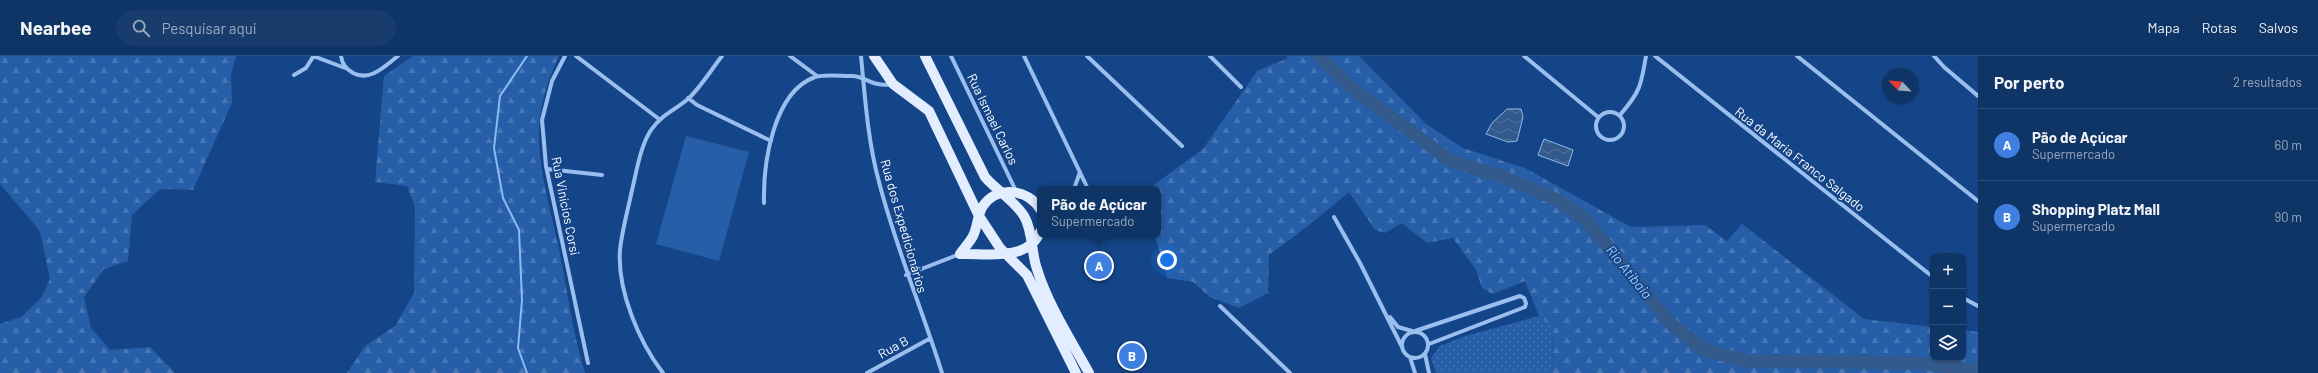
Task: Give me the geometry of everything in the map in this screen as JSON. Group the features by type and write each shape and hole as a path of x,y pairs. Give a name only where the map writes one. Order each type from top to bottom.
{"main road":[{"path":"874,56 894,84 929,111 978,216 994,240 1027,275 1076,373"},
{"path":"925,56 985,177 1014,203 1024,216 1030,231 1037,270 1046,293 1089,373"},
{"path":"960,254 973,235 978,216 986,202 1001,192 1016,191 1031,198 1037,205"},
{"path":"960,254 1007,254 1018,252 1031,243 1037,236"}],"street":[{"path":"294,74 306,68 313,56 345,68 357,75 370,76 398,56"},
{"path":"341,56 345,68"},
{"name":"Rua Vinícios Corsi","path":"564,56 552,81 542,120 547,169 588,363"},
{"path":"576,56 659,119"},
{"path":"663,373 652,358 634,326 620,266 620,248 636,171 644,145 659,119 688,98 722,56"},
{"path":"790,56 817,76"},
{"name":"Rua dos Expedicionários","path":"861,56 863,80 878,181 906,275 942,373"},
{"name":"Rua Ismael Carlos","path":"951,56 1016,191"},
{"path":"1024,56 1087,186"},
{"path":"1087,56 1182,146"},
{"path":"1210,56 1241,88"},
{"path":"1524,56 1598,116"},
{"path":"1620,115 1635,98 1640,88 1646,56"},
{"name":"Rua da Maria Franco Salgado","path":"1655,56 1930,275"},
{"path":"1797,56 1978,201"},
{"path":"1934,56 1944,67 1978,96"},
{"path":"764,203 764,181 771,141 784,105 794,90 817,76 854,76 878,84 894,84"},
{"path":"688,98 697,105 771,141"},
{"path":"1598,116 1610,112 1620,115"},
{"path":"1598,116 1595,126 1596,131 1602,138 1612,140 1623,131 1623,122 1620,115"},
{"path":"547,169 602,175"},
{"path":"1075,186 1080,172"},
{"path":"1334,217 1384,310 1405,353 1410,357 1415,358 1425,354"},
{"path":"906,275 960,254"},
{"path":"1402,347 1403,340 1407,334 1414,331 1520,296 1524,298 1526,303 1525,307 1429,344 1425,354 1429,373"},
{"path":"1966,300 1978,306"},
{"path":"1220,306 1290,373"},
{"path":"1384,310 1398,327 1424,334 1429,344"},
{"name":"Rua B","path":"867,373 929,339"},
{"path":"1410,357 1415,373"}],"green space":[{"path":"0,56 236,56 231,74 232,103 193,190 160,189 132,215 128,261 104,269 84,297 91,328 110,350 150,347 175,373 0,373 0,324 21,317 41,298 50,279 40,231 0,184"},
{"path":"413,56 559,56 547,85 541,109 539,150 574,329 585,373 347,373 365,346 395,326 414,293 415,207 407,186 375,182 384,76"},
{"path":"1286,56 1359,56 1426,124 1463,148 1525,168 1631,227 1705,225 1727,241 1742,224 1864,319 1930,327 1930,361 1966,361 1966,330 1978,332 1978,373 1553,373 1552,327 1539,316 1525,281 1493,294 1482,288 1476,270 1453,238 1427,243 1402,223 1385,233 1375,230 1349,192 1308,226 1269,255 1268,293 1239,308 1210,297 1193,282 1167,278 1156,238 1161,238 1161,186 1152,186 1203,149 1257,71 1288,58"},
{"path":"686,136 749,152 719,261 656,244"},
{"path":"1539,316 1552,327 1553,373 1436,373 1431,358 1440,346 1465,336"}],"water":[{"path":"1507,109 1521,109 1523,117 1517,141 1508,142 1486,134 1492,123"},
{"path":"1544,139 1573,150 1568,166 1538,155"}],"waterway":[{"path":"527,56 500,96 494,148 503,198 519,230 522,300 518,348 527,373"},
{"name":"Rio Atibaia","path":"1319,56 1353,89 1451,161 1501,176 1558,200 1587,221 1670,323 1704,350 1745,361 1913,363 1978,370"}],"place":[{"name":"Pão de Açúcar","path":"1099,266"},
{"name":"Shopping Platz Mall","path":"1132,356"}]}
